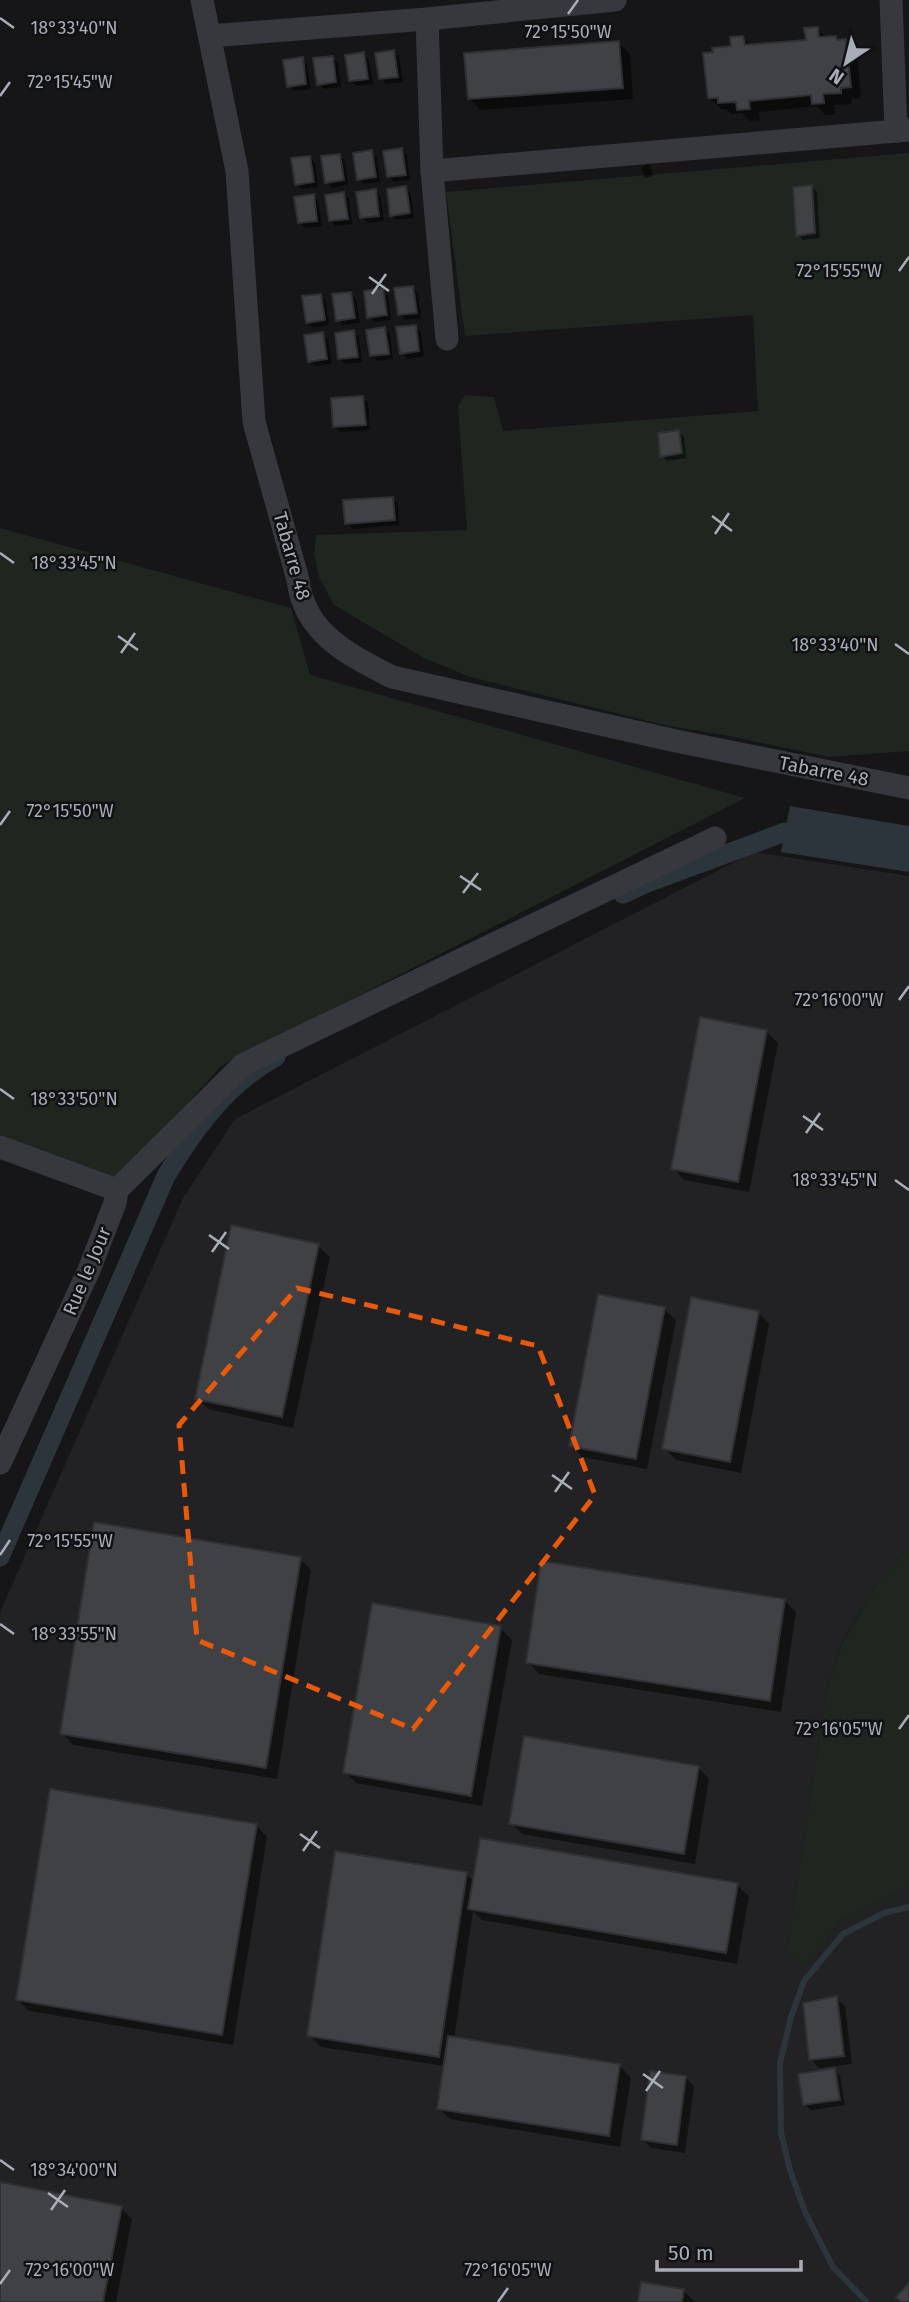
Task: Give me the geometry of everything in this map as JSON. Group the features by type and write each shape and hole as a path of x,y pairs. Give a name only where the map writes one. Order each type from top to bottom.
{"street":[{"name":"Tabarre 48","path":"202,0 237,171 254,422 298,580 300,597 320,631 350,656 392,677 677,741 907,787"},
{"path":"210,36 427,19 615,0"},
{"path":"432,171 902,131 891,0"},
{"path":"427,19 432,171 447,338"},
{"path":"0,1147 117,1190 244,1064 715,838"},
{"name":"Rue le Jour","path":"0,1463 89,1269 115,1202 117,1190"}],"highlighted area":[{"path":"297,1288 538,1346 595,1495 413,1729 197,1640 179,1425"}],"shaded area":[{"path":"909,153 909,751 829,757 668,726 470,677 424,658 334,605 319,577 314,554 316,535 467,530 458,406 465,395 494,397 503,431 758,411 753,315 465,336 446,192"},
{"path":"0,528 291,608 310,675 745,798 221,1066 120,1180 0,1138"},
{"path":"790,806 909,826 909,872 781,852"},
{"path":"754,852 909,876 909,1547 879,1581 842,1642 827,1689 786,1956 809,1962 840,1921 909,1887 909,2302 0,2302 0,1612 183,1198 235,1119"},
{"path":"909,1547 909,1887 840,1921 809,1963 786,1956 827,1689 842,1643 879,1581"}],"building":[{"path":"818,27 819,37 836,36 837,40 846,39 851,87 841,88 841,93 823,94 824,103 812,104 811,95 749,101 750,109 737,110 736,102 718,103 718,98 708,98 703,53 713,52 712,48 731,46 730,37 743,36 745,45 806,40 804,28"},
{"path":"619,41 623,88 468,99 464,53"},
{"path":"394,50 398,77 379,79 375,53"},
{"path":"364,52 368,79 349,81 345,55"},
{"path":"333,56 336,82 317,85 313,58"},
{"path":"303,57 306,84 287,87 283,60"},
{"path":"402,148 406,175 387,177 383,151"},
{"path":"372,150 376,177 357,180 353,153"},
{"path":"340,154 344,180 325,183 321,156"},
{"path":"310,156 314,182 295,185 291,158"},
{"path":"812,185 815,233 796,236 793,187"},
{"path":"406,186 410,213 390,216 387,189"},
{"path":"376,189 379,216 360,218 356,192"},
{"path":"344,192 348,219 329,221 325,195"},
{"path":"314,194 317,221 298,223 294,197"},
{"path":"413,286 417,313 398,315 394,288"},
{"path":"383,288 387,315 367,318 364,291"},
{"path":"351,292 355,318 336,321 332,294"},
{"path":"321,294 325,320 306,323 302,296"},
{"path":"416,325 419,351 400,354 396,327"},
{"path":"385,327 389,354 370,356 366,330"},
{"path":"354,330 358,357 338,359 335,333"},
{"path":"323,332 327,359 308,362 304,335"},
{"path":"363,396 366,425 333,427 331,398"},
{"path":"679,430 682,453 660,457 658,433"},
{"path":"393,497 395,520 345,524 343,500"},
{"path":"700,1017 767,1030 738,1182 671,1169"},
{"path":"231,1225 319,1244 282,1417 195,1399"},
{"path":"598,1294 665,1307 636,1459 569,1446"},
{"path":"691,1297 759,1311 730,1462 662,1449"},
{"path":"94,1522 301,1557 266,1768 60,1734"},
{"path":"541,1561 785,1599 770,1701 526,1663"},
{"path":"372,1603 501,1626 471,1796 343,1773"},
{"path":"524,1736 699,1766 684,1854 509,1824"},
{"path":"50,1789 257,1824 222,2035 16,2000"},
{"path":"480,1838 738,1883 726,1953 468,1909"},
{"path":"335,1851 467,1872 439,2057 307,2036"},
{"path":"837,1996 844,2056 809,2060 803,2003"},
{"path":"448,2036 620,2064 609,2136 437,2109"},
{"path":"835,2068 840,2100 803,2105 798,2074"},
{"path":"650,2071 686,2076 677,2145 641,2140"},
{"path":"0,2182 122,2206 103,2302 0,2302"},
{"path":"641,2282 684,2289 682,2302 638,2302"},
{"path":"909,2283 909,2302 901,2302 896,2297"}],"waterway":[{"path":"623,894 785,832"},
{"path":"0,1557 166,1176 213,1109 242,1080 276,1057"},
{"path":"867,2302 833,2267 805,2212 790,2170 781,2133 780,2063 791,2017 804,1981 843,1934 884,1913 909,1907"}]}
